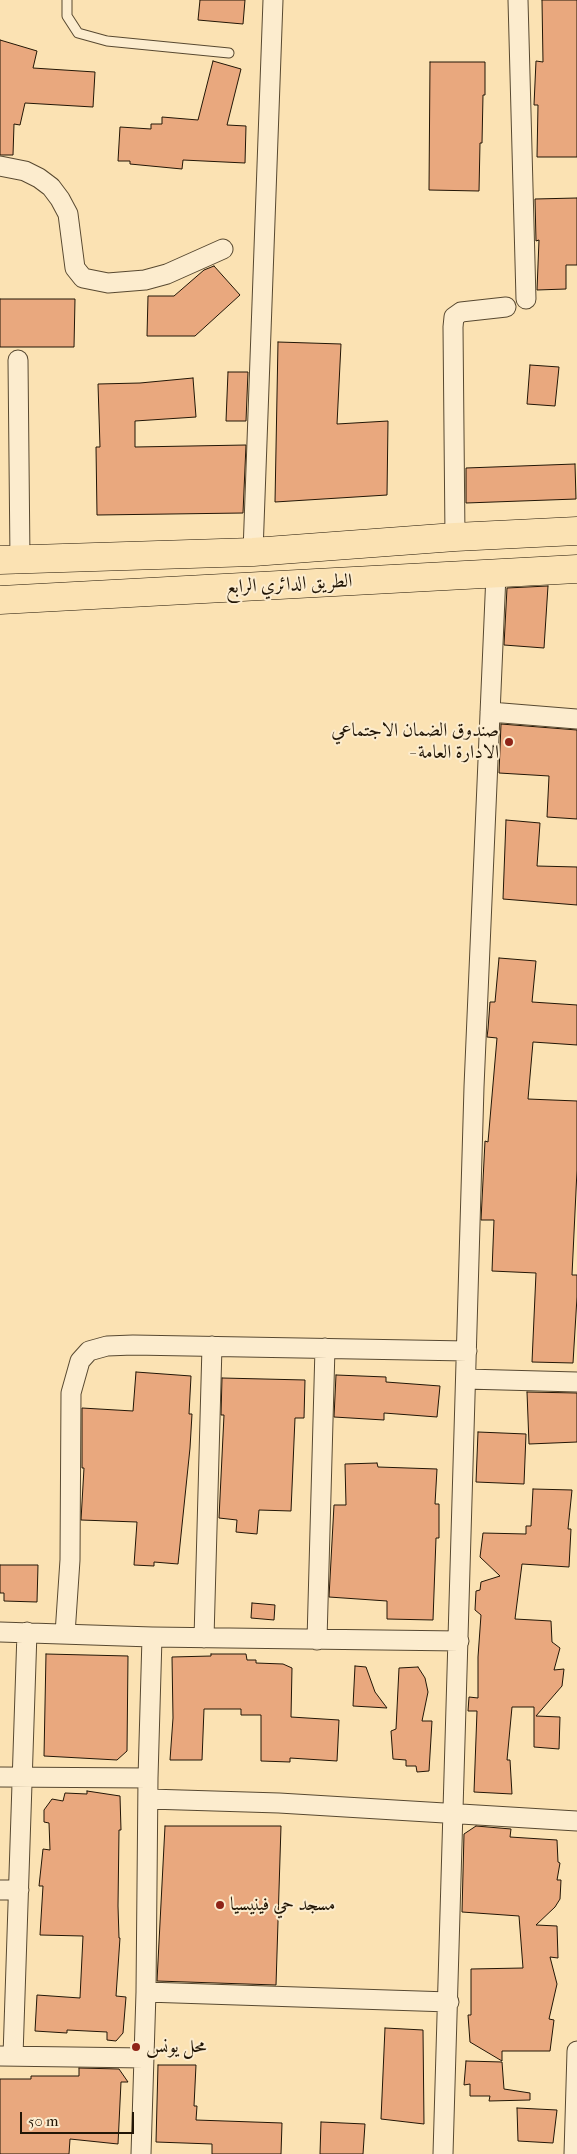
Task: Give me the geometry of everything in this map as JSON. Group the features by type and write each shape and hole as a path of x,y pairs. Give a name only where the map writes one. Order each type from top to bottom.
{"main road":[{"name":"الطريق الدائري الرابع","path":"10,560 253,552 455,537 577,531"},
{"name":"الطريق الدائري الرابع","path":"0,600 577,569"}],"street":[{"path":"253,552 273,0"},
{"path":"518,0 526,299"},
{"path":"0,166 25,171 39,178 51,187 60,199 68,214 75,268 83,278 108,283 146,280 167,274 223,250"},
{"path":"455,537 454,317 461,312 506,307"},
{"path":"10,560 18,360"},
{"path":"443,2154 449,2002 452,1812 474,1087 496,574"},
{"path":"490,712 577,719"},
{"path":"65,1634 70,1560 71,1393 80,1362 89,1351 107,1346 466,1350"},
{"path":"204,1638 212,1346"},
{"path":"317,1640 324,1348"},
{"path":"466,1379 577,1382"},
{"path":"0,1632 152,1637 458,1641"},
{"path":"27,1632 7,1778 9,1890 6,2056 144,2058"},
{"path":"141,2154 146,1992 148,1778 152,1637"},
{"path":"7,1778 148,1778"},
{"path":"149,1799 279,1803 577,1821"},
{"path":"146,1992 449,2002"},
{"path":"574,2154 577,2052"}],"lane":[{"path":"67,0 67,16 78,33 107,42 229,53"}],"building":[{"path":"200,0 245,0 243,24 198,20"},
{"path":"542,0 577,0 577,157 537,157 538,105 534,105 536,61 543,62"},
{"path":"0,40 37,51 33,68 95,72 93,107 25,103 20,125 14,124 13,155 0,155"},
{"path":"213,61 241,69 227,125 246,126 245,163 183,160 182,169 118,161 120,127 151,129 151,124 162,124 162,117 198,120"},
{"path":"430,62 485,62 485,95 483,95 482,143 480,143 479,191 429,190"},
{"path":"577,198 577,265 566,265 566,289 537,290 539,240 536,241 535,199"},
{"path":"214,266 240,295 195,336 147,336 148,296 174,296 204,270"},
{"path":"0,299 75,299 74,347 0,347"},
{"path":"278,342 341,344 337,424 388,421 387,495 275,502"},
{"path":"530,365 559,367 555,406 527,404"},
{"path":"228,372 248,372 246,421 226,421"},
{"path":"193,378 196,417 135,421 135,447 246,445 243,513 97,515 96,447 100,447 98,384 140,383"},
{"path":"575,464 576,499 466,503 466,468"},
{"path":"548,586 544,648 504,645 507,588"},
{"path":"501,724 577,730 577,819 547,817 549,776 499,773"},
{"path":"506,820 540,823 537,866 577,867 577,905 503,899"},
{"path":"499,958 536,961 532,1002 577,1005 577,1045 533,1042 528,1099 577,1101 577,1170 572,1275 577,1275 577,1297 573,1363 532,1362 536,1273 492,1271 494,1220 481,1220 485,1141 488,1142 497,1038 487,1037 490,1002 495,1002"},
{"path":"136,1372 191,1376 189,1414 192,1414 190,1448 178,1564 154,1562 154,1566 134,1565 137,1522 81,1520 84,1468 82,1468 82,1408 133,1411"},
{"path":"336,1375 386,1377 386,1382 440,1386 437,1417 384,1413 384,1420 334,1417"},
{"path":"222,1378 305,1380 304,1418 295,1418 291,1511 259,1510 257,1534 236,1532 237,1520 219,1518 224,1415 221,1415"},
{"path":"527,1392 577,1393 577,1442 529,1444"},
{"path":"478,1432 526,1434 524,1484 476,1482"},
{"path":"377,1463 378,1467 437,1469 435,1504 439,1504 439,1538 436,1538 433,1620 387,1619 387,1601 329,1597 334,1505 346,1505 345,1464"},
{"path":"533,1489 572,1490 568,1529 571,1529 569,1567 522,1564 515,1619 551,1621 552,1642 560,1648 554,1670 564,1669 562,1686 536,1716 560,1717 559,1749 534,1747 534,1707 512,1707 507,1760 510,1760 512,1794 474,1792 477,1711 468,1711 469,1697 478,1698 481,1615 475,1610 476,1591 480,1590 481,1582 500,1576 480,1557 483,1533 526,1534 526,1526 531,1526"},
{"path":"0,1565 38,1565 37,1602 4,1601 4,1593 0,1593"},
{"path":"252,1603 275,1605 274,1620 251,1618"},
{"path":"46,1654 128,1656 127,1751 117,1760 44,1756"},
{"path":"211,1654 246,1654 247,1660 256,1660 256,1663 283,1664 292,1668 291,1717 339,1720 337,1761 290,1758 290,1762 261,1761 261,1715 241,1715 241,1709 204,1709 202,1760 170,1760 173,1718 172,1657 211,1656"},
{"path":"355,1666 366,1667 375,1692 387,1708 353,1706"},
{"path":"418,1667 425,1678 428,1692 422,1721 432,1721 429,1771 417,1772 416,1766 406,1766 406,1760 393,1759 391,1731 396,1729 399,1668"},
{"path":"87,1791 120,1796 121,1830 119,1830 118,1906 120,1938 116,1996 126,1997 123,2033 116,2041 107,2040 107,2032 67,2030 67,2033 35,2031 37,1995 80,1998 83,1936 40,1935 43,1886 39,1886 43,1849 50,1850 49,1823 44,1822 44,1810 52,1799 63,1801 65,1793 87,1794"},
{"name":"مسجد حي فينيسيا","path":"165,1826 281,1826 276,1985 157,1981"},
{"path":"476,1826 511,1829 510,1837 557,1840 558,1862 560,1863 557,1880 561,1880 560,1899 555,1907 536,1925 557,1926 558,1958 550,1957 557,1984 549,2019 554,2020 550,2051 502,2051 502,2061 470,2042 468,2015 471,2015 471,1969 523,1968 519,1916 462,1912 464,1834"},
{"path":"385,2028 423,2030 424,2124 381,2119"},
{"path":"466,2061 502,2062 504,2089 530,2093 530,2100 489,2101 490,2096 470,2096 470,2084 464,2085"},
{"path":"158,2065 196,2065 194,2106 197,2106 196,2120 282,2123 281,2154 212,2154 212,2144 156,2142"},
{"path":"79,2068 119,2069 128,2082 121,2082 118,2144 70,2139 69,2154 0,2154 0,2079 31,2079 31,2076 79,2076"},
{"path":"517,2108 557,2110 553,2143 518,2141"},
{"path":"321,2122 365,2124 363,2154 320,2154"}],"place":[{"name":"صندوق الضمان الاجتماعي - الادارة العامة","path":"509,742"},
{"name":"مسجد حي فينيسيا","path":"220,1905"},
{"name":"محل يونس","path":"136,2047"}]}
